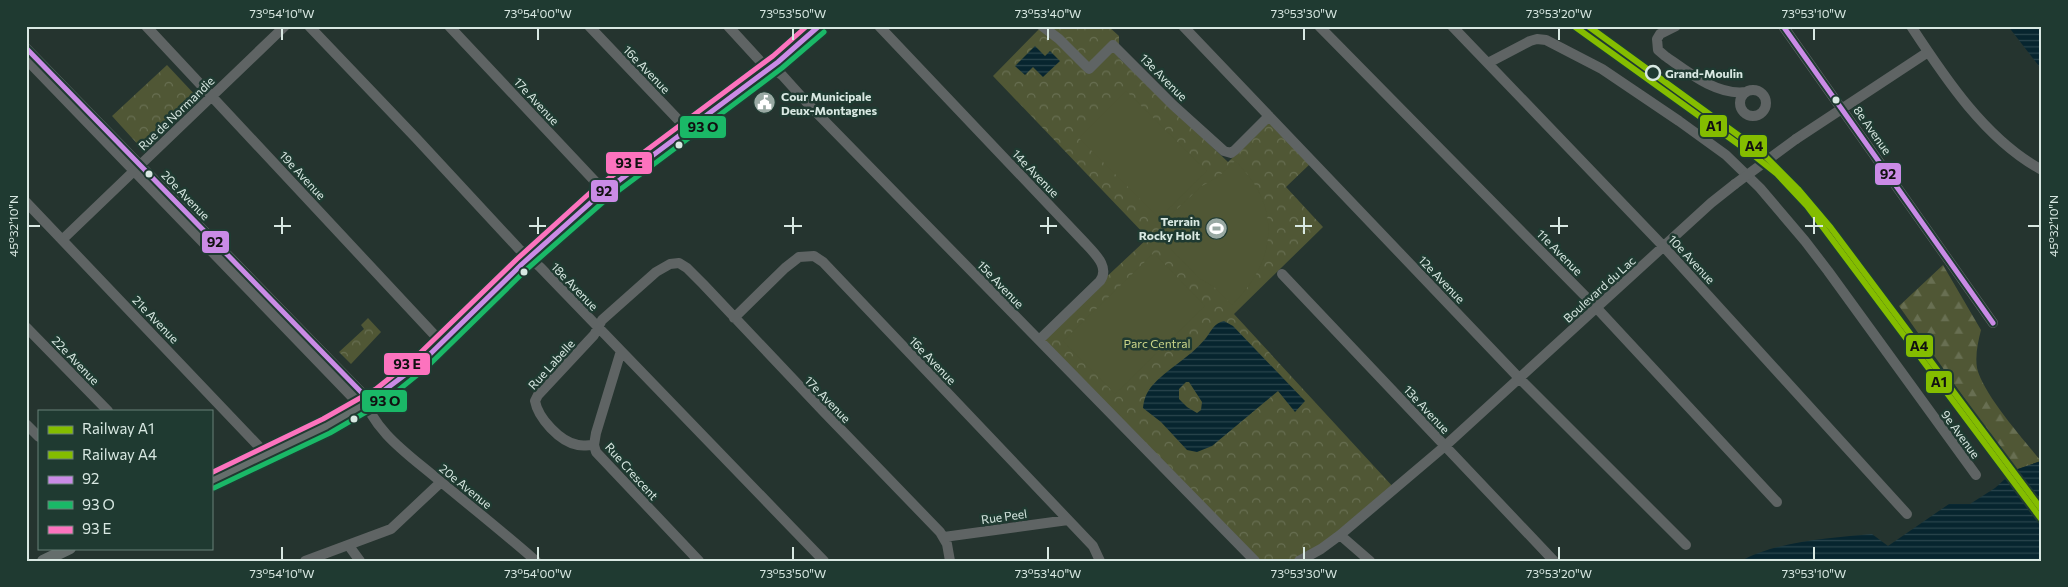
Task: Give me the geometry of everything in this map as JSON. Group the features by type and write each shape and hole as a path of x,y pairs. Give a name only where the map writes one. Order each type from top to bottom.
{"main road":[{"path":"212,481 327,426 366,404 422,362 530,258 592,202 770,68 819,26"},
{"path":"43,561 59,557"}],"street":[{"name":"19e Avenue","path":"146,26 441,342"},
{"name":"Rue de Normandie","path":"63,239 285,26"},
{"name":"18e Avenue","path":"309,26 519,249 622,351 824,561"},
{"name":"17e Avenue","path":"449,26 606,192"},
{"name":"16e Avenue","path":"589,26 687,129"},
{"name":"15e Avenue","path":"728,26 761,62 782,75 808,106 1255,561"},
{"name":"14e Avenue","path":"879,26 1086,244 1103,265 1104,272 1102,278 1039,340"},
{"name":"13e Avenue","path":"1042,26 1059,39 1089,69 1114,45 1224,151 1231,153 1235,150 1270,116"},
{"name":"11e Avenue","path":"1319,26 1597,307 1777,502"},
{"name":"10e Avenue","path":"1452,26 1664,247 1907,514"},
{"path":"1676,26 1660,34 1656,39 1656,45 1665,56 1720,90 1742,112 1750,116 1759,115 1766,105 1765,97 1759,91 1750,90 1737,93 1720,90"},
{"name":"8e Avenue","path":"1783,26 1993,322"},
{"path":"1911,26 1966,103 2021,158 2042,170"},
{"name":"12e Avenue","path":"1185,27 1519,378 1686,545"},
{"name":"9e Avenue","path":"1488,63 1530,41 1537,39 1546,40 1602,69 1726,155 1760,188 1805,241 1976,475"},
{"name":"20e Avenue","path":"26,48 137,168"},
{"name":"Boulevard du Lac","path":"1299,561 1321,549 1340,535 1445,446 1735,184 1796,140 1928,52"},
{"name":"20e Avenue","path":"26,60 364,394 366,404 394,441 536,561"},
{"path":"1742,112 1740,103 1742,95 1746,92"},
{"name":"21e Avenue","path":"26,202 267,455"},
{"name":"16e Avenue","path":"734,318 785,268 800,257 814,256 823,262 1093,546 1100,561"},
{"name":"17e Avenue","path":"598,328 602,320 656,272 676,263 687,268 944,537 950,561"},
{"name":"13e Avenue","path":"1282,274 1554,561"},
{"name":"22e Avenue","path":"26,327 104,409"},
{"name":"Rue Labelle","path":"594,446 577,445 564,440 540,416 535,401 538,395 594,335 598,328"},
{"name":"Rue Crescent","path":"622,351 596,433 594,446 596,452 699,561"},
{"path":"26,424 38,436"},
{"path":"305,561 391,529 442,482"},
{"name":"Rue Peel","path":"944,537 1068,520"},
{"path":"1340,535 1370,561"},
{"path":"349,546 360,561"}],"green space":[{"name":"Parc Central","path":"1042,26 1108,26 1119,36 1119,58 1228,162 1269,122 1310,164 1286,187 1323,227 1234,314 1395,489 1299,561 1256,561 1039,340 1148,238 993,76"},
{"path":"167,65 197,97 142,149 112,116"},
{"path":"1126,91 1207,171 1159,218 1079,138"},
{"name":"Terrain Rocky Holt","path":"1235,161 1250,178 1261,196 1267,215 1268,233 1265,252 1258,270 1247,288 1232,305 1214,287 1199,278 1164,242 1164,221 1202,186 1218,177"},
{"path":"1154,253 1205,306 1115,394 1063,341"},
{"path":"1943,265 1981,330 1976,358 1981,379 1995,403 2041,461 2015,470 1899,306"},
{"path":"368,318 381,332 351,364 339,352 364,329 361,325"}],"water":[{"path":"2008,26 2042,26 2042,70"},
{"path":"1035,46 1045,56 1050,51 1060,61 1043,77 1033,67 1025,75 1015,66"},
{"path":"1224,321 1233,326 1305,401 1295,412 1278,391 1212,446 1197,452 1187,450 1161,422 1143,408 1145,399 1157,380 1200,345 1218,323","holes":["1186,382 1189,382 1202,402 1201,410 1197,413 1179,399 1179,389"]},
{"path":"2041,461 2042,561 1741,561 1755,554 1787,545 1840,537 1872,534 1888,546 1949,504 1970,504 1995,488 2015,470"}],"rail line":[{"name":"A1","path":"1574,26 1777,174 1807,206 2042,520"},
{"name":"A4","path":"1588,26 1760,151 1798,189 1831,228 2042,510"}],"transit line":[{"path":"212,473 323,419 376,389 417,356 517,259 592,191 773,56 807,26"},
{"name":"92","path":"26,48 363,394 366,404 422,362 522,264 597,197 778,62 819,26"},
{"name":"92","path":"1783,26 1993,323"},
{"path":"214,488 330,433 385,401 427,367 527,269 602,203 782,68 824,32"}],"place":[{"name":"Grand-Moulin","path":"1653,73"},
{"name":"Cour Municipale Deux-Montagnes","path":"765,103"},
{"name":"Terrain Rocky Holt","path":"1216,228"}]}
